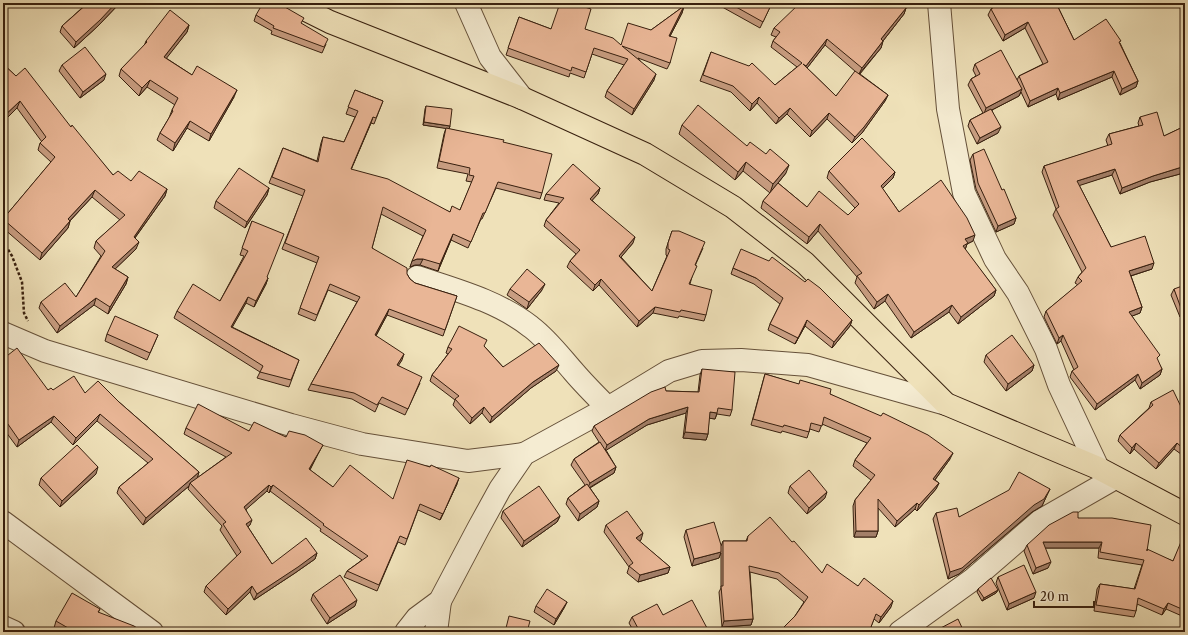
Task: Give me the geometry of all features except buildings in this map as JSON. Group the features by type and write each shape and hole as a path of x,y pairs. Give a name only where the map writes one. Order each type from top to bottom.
{"main road":[{"path":"292,3 330,22 522,98 646,154 733,207 805,264 946,404 1106,473 1185,514"}],"street":[{"path":"466,3 490,57 522,98"},
{"path":"900,632 972,580 1040,521 1106,473 1059,385 1046,349 1018,293 995,259 964,193 948,109 939,3"},
{"path":"417,277 485,301 511,313 531,326 549,342 573,372 608,408"},
{"path":"3,333 45,351 291,425 362,444 468,461 524,454 608,408 669,371 702,361 741,360 808,365 946,404"},
{"path":"436,632 440,601 493,502 524,454"},
{"path":"3,522 152,632"},
{"path":"406,632 417,618 440,601"},
{"path":"3,627 14,632"}],"path":[{"path":"1180,3 1185,28"},
{"path":"3,241 12,256 22,282 24,312 45,351"}]}
